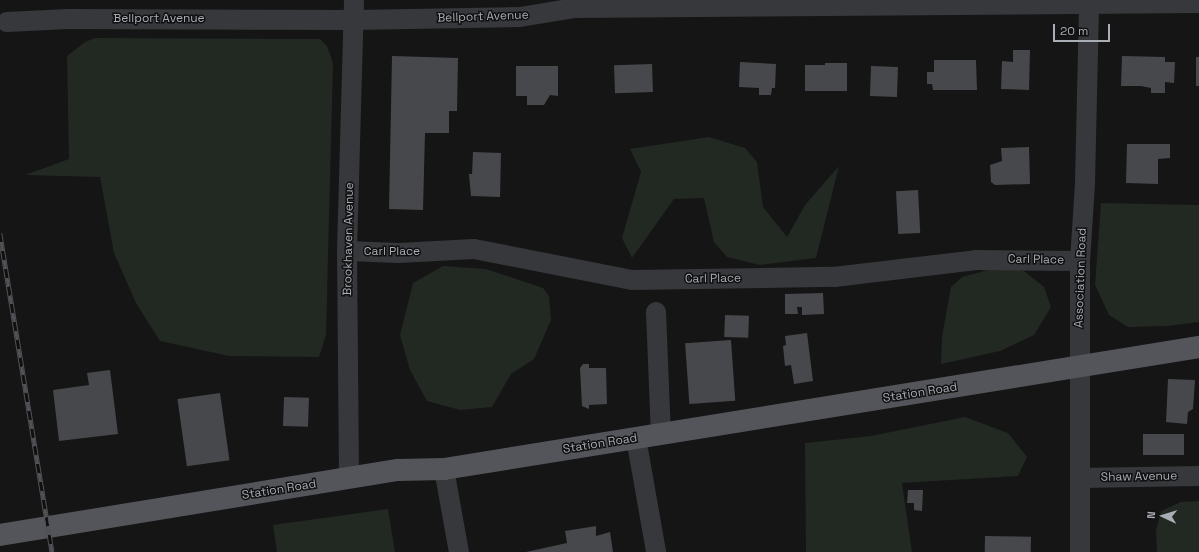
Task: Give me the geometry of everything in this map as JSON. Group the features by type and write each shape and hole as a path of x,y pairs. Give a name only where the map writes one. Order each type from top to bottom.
{"main road":[{"name":"Station Road","path":"0,535 398,470 444,469 1199,347"}],"street":[{"name":"Brookhaven Avenue","path":"349,478 347,251 354,0"},
{"name":"Bellport Avenue","path":"7,22 68,19 354,20 520,17 575,8 1199,3"},
{"name":"Association Road","path":"1080,552 1080,261 1086,183 1089,5"},
{"name":"Carl Place","path":"347,251 399,253 474,249 632,280 834,277 976,260 1080,261"},
{"path":"656,312 661,434"},
{"path":"636,438 656,552"},
{"path":"444,469 459,552"},
{"name":"Shaw Avenue","path":"1080,478 1199,476"}],"shaded area":[{"path":"95,38 320,39 327,46 333,63 326,335 319,357 229,356 160,341 136,303 114,253 100,177 25,175 69,159 67,56 85,42"},
{"path":"709,137 745,148 757,162 763,207 787,237 805,205 839,166 816,258 760,265 727,257 714,242 704,198 674,199 632,258 622,238 641,172 630,149"},
{"path":"1101,203 1199,205 1199,322 1167,326 1128,327 1109,315 1095,285"},
{"path":"443,266 486,269 543,288 549,296 551,320 534,359 511,374 492,407 460,410 427,401 410,370 400,335 413,283"},
{"path":"1003,266 1024,271 1044,287 1051,307 1034,335 1000,351 941,364 942,336 951,287 962,277"},
{"path":"965,417 1008,433 1027,457 1018,476 902,483 912,552 806,552 805,443 871,436"},
{"path":"1199,501 1199,552 1157,552 1156,531 1161,511 1181,502"},
{"path":"388,509 395,552 277,552 273,525"}],"building":[{"path":"1013,50 1030,50 1029,90 1001,89 1002,61 1013,62"},
{"path":"392,56 458,58 457,111 449,111 449,133 425,133 423,210 389,209"},
{"path":"1122,56 1165,57 1165,62 1175,62 1174,83 1165,82 1165,93 1151,93 1151,88 1141,86 1121,86"},
{"path":"1196,57 1199,57 1199,86 1196,86"},
{"path":"934,60 976,60 977,90 933,90 932,84 927,84 927,72 934,72"},
{"path":"740,62 776,64 775,88 772,88 771,95 759,95 759,88 739,87"},
{"path":"825,63 847,63 847,91 805,91 805,65 825,65"},
{"path":"652,64 653,92 615,93 614,65"},
{"path":"516,66 558,66 558,96 550,95 544,105 527,105 527,96 516,96"},
{"path":"871,66 898,67 897,97 870,96"},
{"path":"1127,144 1170,144 1170,158 1158,159 1158,184 1126,183"},
{"path":"1029,147 1030,184 995,185 991,182 990,165 1002,161 1001,148"},
{"path":"473,152 501,153 500,197 471,196 469,174 472,174"},
{"path":"918,190 920,233 898,234 896,191"},
{"path":"823,293 824,314 802,315 802,307 797,307 798,314 785,314 785,294"},
{"path":"725,315 749,316 748,338 724,337"},
{"path":"807,333 813,381 794,384 791,365 785,366 783,346 786,345 785,336"},
{"path":"731,340 735,401 689,404 685,343"},
{"path":"583,364 589,364 589,368 606,368 607,404 589,405 589,409 582,406 580,368"},
{"path":"110,370 118,434 59,441 53,390 89,385 87,373"},
{"path":"1168,379 1195,380 1193,409 1188,412 1187,424 1166,422"},
{"path":"220,393 229,460 187,466 177,399"},
{"path":"284,397 309,398 308,427 283,426"},
{"path":"1143,434 1184,434 1184,455 1143,455"},
{"path":"908,490 923,490 922,511 914,510 914,503 907,503"},
{"path":"596,526 596,536 610,532 613,552 526,552 567,543 565,531"},
{"path":"985,536 1031,537 1031,552 985,552"}],"railway":[{"path":"0,233 52,552"}]}
